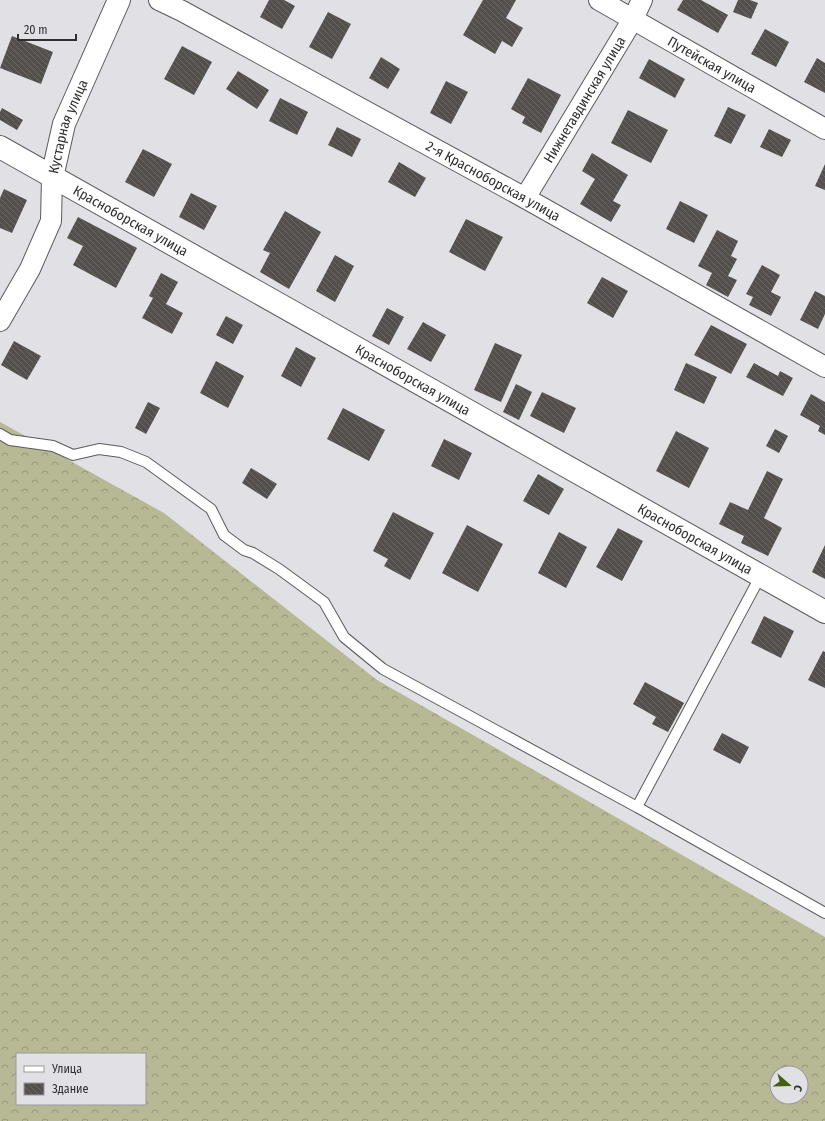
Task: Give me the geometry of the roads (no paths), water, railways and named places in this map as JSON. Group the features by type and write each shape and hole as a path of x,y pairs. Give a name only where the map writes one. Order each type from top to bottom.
{"street":[{"name":"Кустарная улица","path":"0,321 30,269 51,220 52,178 64,124 119,0"},
{"name":"2-я Красноборская улица","path":"159,0 182,11 525,198 825,367"},
{"name":"Путейская улица","path":"599,0 825,129"},
{"name":"Нижнетавдинская улица","path":"525,198 633,19 642,0"},
{"name":"Красноборская улица","path":"0,147 52,178 825,612"}],"lane":[{"path":"0,434 10,440 53,446 73,455 99,449 121,452 146,462 211,509 224,535 244,550 253,553 279,569 324,602 344,638 383,669 637,807 825,913"},
{"path":"637,807 761,575"}]}
